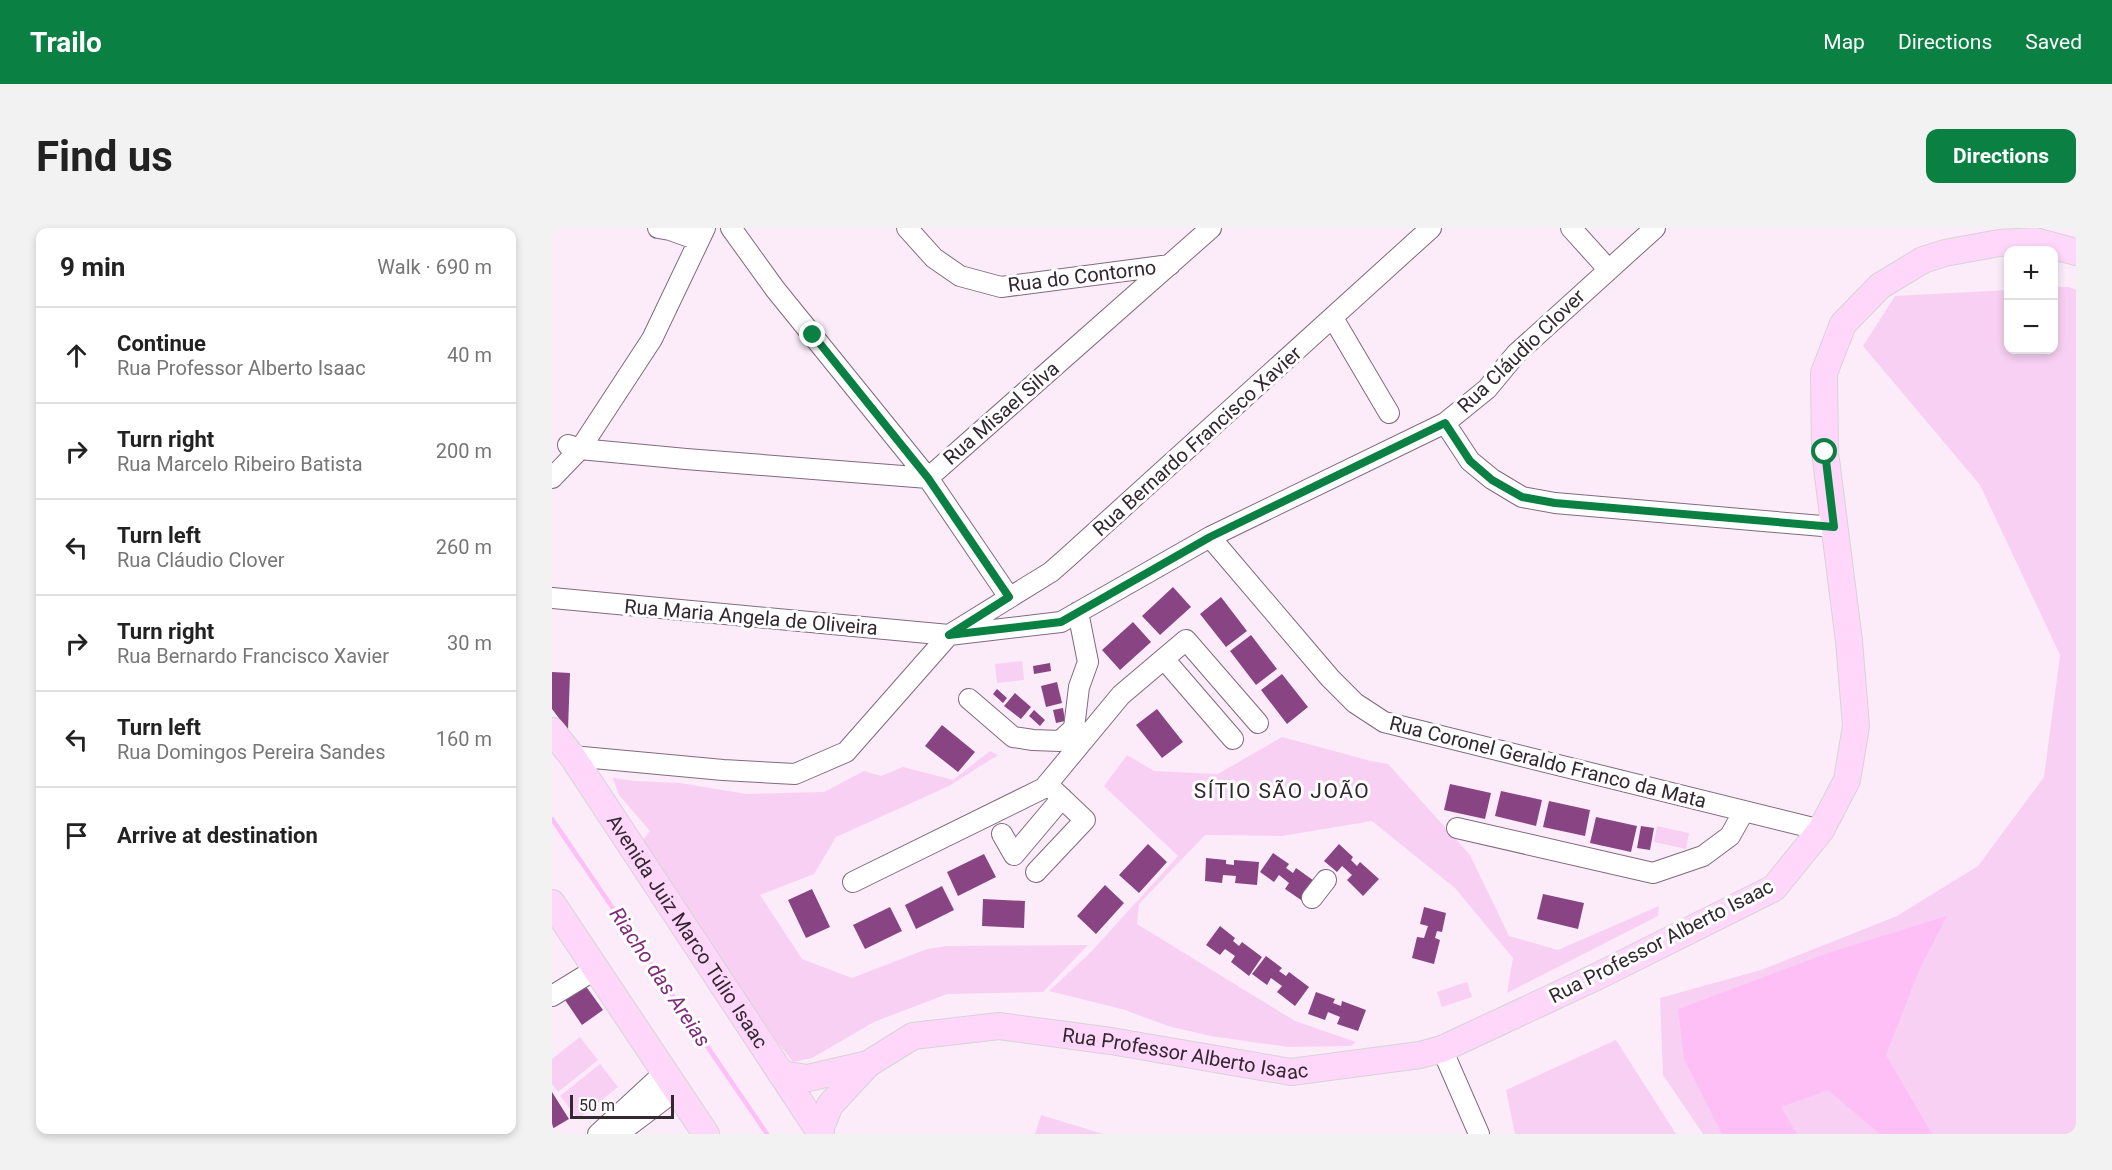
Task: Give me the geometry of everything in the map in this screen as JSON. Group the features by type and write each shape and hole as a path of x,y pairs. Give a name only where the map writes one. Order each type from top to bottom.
{"main road":[{"name":"Rua Professor Alberto Isaac","path":"868,1064 914,1036 999,1026 1111,1041 1291,1072 1420,1055 1442,1049 1596,977 1774,888 1821,830 1847,780 1856,726 1849,641 1825,452 1824,373 1843,324 1880,286 1923,260 1944,253 1999,243 2035,241 2076,252"},
{"name":"Avenida Juiz Marco Túlio Isaac","path":"552,731 572,756 820,1133"},
{"path":"552,903 706,1134"},
{"path":"782,1074 808,1078 868,1064"},
{"path":"820,1133 830,1105 868,1064"}],"street":[{"path":"658,228 695,233"},
{"path":"731,228 775,289 928,478 1009,597"},
{"name":"Rua do Contorno","path":"907,228 934,258 960,276 1001,287 1170,265"},
{"name":"Rua Misael Silva","path":"574,447 686,459 928,478 1211,228"},
{"name":"Rua Bernardo Francisco Xavier","path":"572,756 723,770 795,774 846,752 949,635 1050,572 1068,557 1431,228"},
{"path":"1571,228 1608,269"},
{"name":"Rua Cláudio Clover","path":"949,635 1061,622 1210,537 1445,423 1487,388 1516,354 1655,228"},
{"path":"552,478 574,447 588,419 636,345 658,302 676,256 695,233"},
{"path":"1333,318 1389,413"},
{"path":"1445,423 1470,461 1492,480 1522,497 1555,503 1834,527"},
{"path":"552,461 574,447"},
{"name":"Rua Coronel Geraldo Franco da Mata","path":"1210,537 1330,678 1355,703 1384,723 1821,830"},
{"name":"Rua Maria Angela de Oliveira","path":"552,598 949,635"},
{"path":"1074,739 1079,687 1088,662 1078,612"},
{"path":"853,882 1044,788 1074,739 1121,695 1186,640 1258,723"},
{"path":"1164,659 1233,739"},
{"path":"969,699 1012,737 1060,741 1074,739"},
{"path":"1036,872 1085,820 1047,784"},
{"path":"1002,834 1014,855 1062,798"},
{"path":"1456,828 1653,873 1703,856 1730,836 1744,811"},
{"path":"1312,898 1326,879"},
{"path":"552,996 596,969"},
{"path":"1442,1049 1479,1134"},
{"path":"597,1134 670,1081"},
{"path":"618,1134 670,1081"}],"shaded area":[{"path":"2058,287 2069,287 2076,290 2076,1134 1703,1134 1663,1075 1660,998 1761,970 1897,916 1978,866 2044,777 2060,655 1980,485 1863,346 1895,296 2004,290 2004,354 2058,354"},
{"path":"1022,661 1024,680 997,683 995,664"},
{"path":"1282,737 1388,764 1470,855 1509,936 1558,950 1659,906 1658,916 1507,993 1513,958 1455,888 1372,821 1282,836 1205,835 1139,904 1137,924 1295,1021 1356,1042 1351,1046 1289,1047 1210,1036 1168,1026 1125,1010 1049,991 1090,953 1178,856 1104,786 1127,755 1154,771 1218,774"},
{"path":"990,751 998,755 949,786 836,837 814,874 760,895 802,959 852,978 927,949 947,946 1088,945 1043,992 947,994 874,1022 812,1058 793,1062 760,1020 641,842 650,831 619,795 613,778 680,783 746,794 824,792 864,771 881,776 903,767 953,780"},
{"path":"1657,826 1689,833 1686,849 1654,842"},
{"path":"1947,916 1920,968 1886,1055 1932,1134 1880,1134 1828,1090 1781,1107 1797,1134 1722,1134 1684,1059 1678,1009 1831,952"},
{"path":"1467,982 1472,997 1442,1007 1437,992"},
{"path":"580,1037 598,1060 558,1092 552,1084 552,1059"},
{"path":"1616,1040 1676,1134 1515,1134 1506,1090"},
{"path":"600,1064 618,1087 578,1119 560,1096"},
{"path":"1041,1115 1103,1134 1035,1134"}],"building":[{"path":"1173,587 1191,607 1160,635 1142,616"},
{"path":"1221,597 1247,631 1226,647 1200,614"},
{"path":"1133,622 1151,642 1120,670 1102,650"},
{"path":"1251,635 1277,669 1256,685 1230,651"},
{"path":"1050,663 1051,671 1034,674 1033,666"},
{"path":"552,672 570,673 568,730 552,709"},
{"path":"1282,674 1308,707 1287,724 1261,690"},
{"path":"1057,682 1062,703 1046,707 1041,686"},
{"path":"997,689 1007,698 1003,703 993,694"},
{"path":"1015,693 1031,707 1021,719 1004,706"},
{"path":"1063,708 1065,721 1056,723 1053,710"},
{"path":"1157,709 1183,742 1162,758 1136,725"},
{"path":"1034,710 1045,720 1040,726 1029,716"},
{"path":"942,725 975,752 958,772 925,746"},
{"path":"1450,784 1491,793 1485,819 1444,810"},
{"path":"1501,791 1542,800 1536,826 1495,816"},
{"path":"1549,801 1590,810 1585,836 1543,827"},
{"path":"1596,817 1637,826 1631,852 1590,843"},
{"path":"1641,826 1654,828 1650,850 1637,848"},
{"path":"1148,844 1167,862 1139,893 1119,875"},
{"path":"1339,844 1353,857 1351,860 1357,866 1360,862 1379,879 1363,896 1347,880 1352,875 1342,866 1337,872 1324,861"},
{"path":"1273,853 1289,864 1286,868 1293,873 1296,868 1317,883 1304,902 1285,889 1289,883 1279,875 1274,882 1260,872"},
{"path":"984,854 996,877 958,896 947,872"},
{"path":"1206,858 1226,860 1226,864 1234,865 1234,860 1259,862 1257,885 1235,883 1236,876 1223,875 1222,883 1205,881"},
{"path":"1105,885 1124,903 1096,934 1077,916"},
{"path":"942,886 954,910 916,929 905,905"},
{"path":"812,889 830,927 806,938 788,900"},
{"path":"1543,894 1584,903 1578,929 1537,919"},
{"path":"983,899 1025,901 1024,928 982,926"},
{"path":"890,907 902,931 865,949 853,925"},
{"path":"1424,907 1446,913 1442,932 1437,931 1435,938 1440,940 1434,964 1412,958 1417,937 1424,938 1428,926 1420,924"},
{"path":"1220,926 1235,938 1233,941 1239,946 1242,942 1262,957 1249,976 1231,962 1235,956 1225,949 1220,955 1206,945"},
{"path":"1266,956 1282,968 1279,971 1286,976 1289,972 1309,987 1295,1006 1277,992 1282,986 1271,978 1267,985 1252,974"},
{"path":"585,985 603,1010 582,1025 565,1000"},
{"path":"1316,992 1335,999 1333,1003 1341,1006 1342,1001 1366,1010 1358,1031 1337,1024 1340,1017 1328,1012 1325,1020 1308,1014"},
{"path":"552,1092 569,1119 552,1129"}],"waterway":[{"name":"Riacho das Areias","path":"552,819 767,1134"}],"district":[{"name":"SÍTIO SÃO JOÃO","path":"1282,791"}],"route":[{"path":"813,335 928,478 1009,597 949,635 1061,622 1210,537 1445,423 1470,461 1492,480 1522,497 1555,503 1834,527 1825,452"}]}
